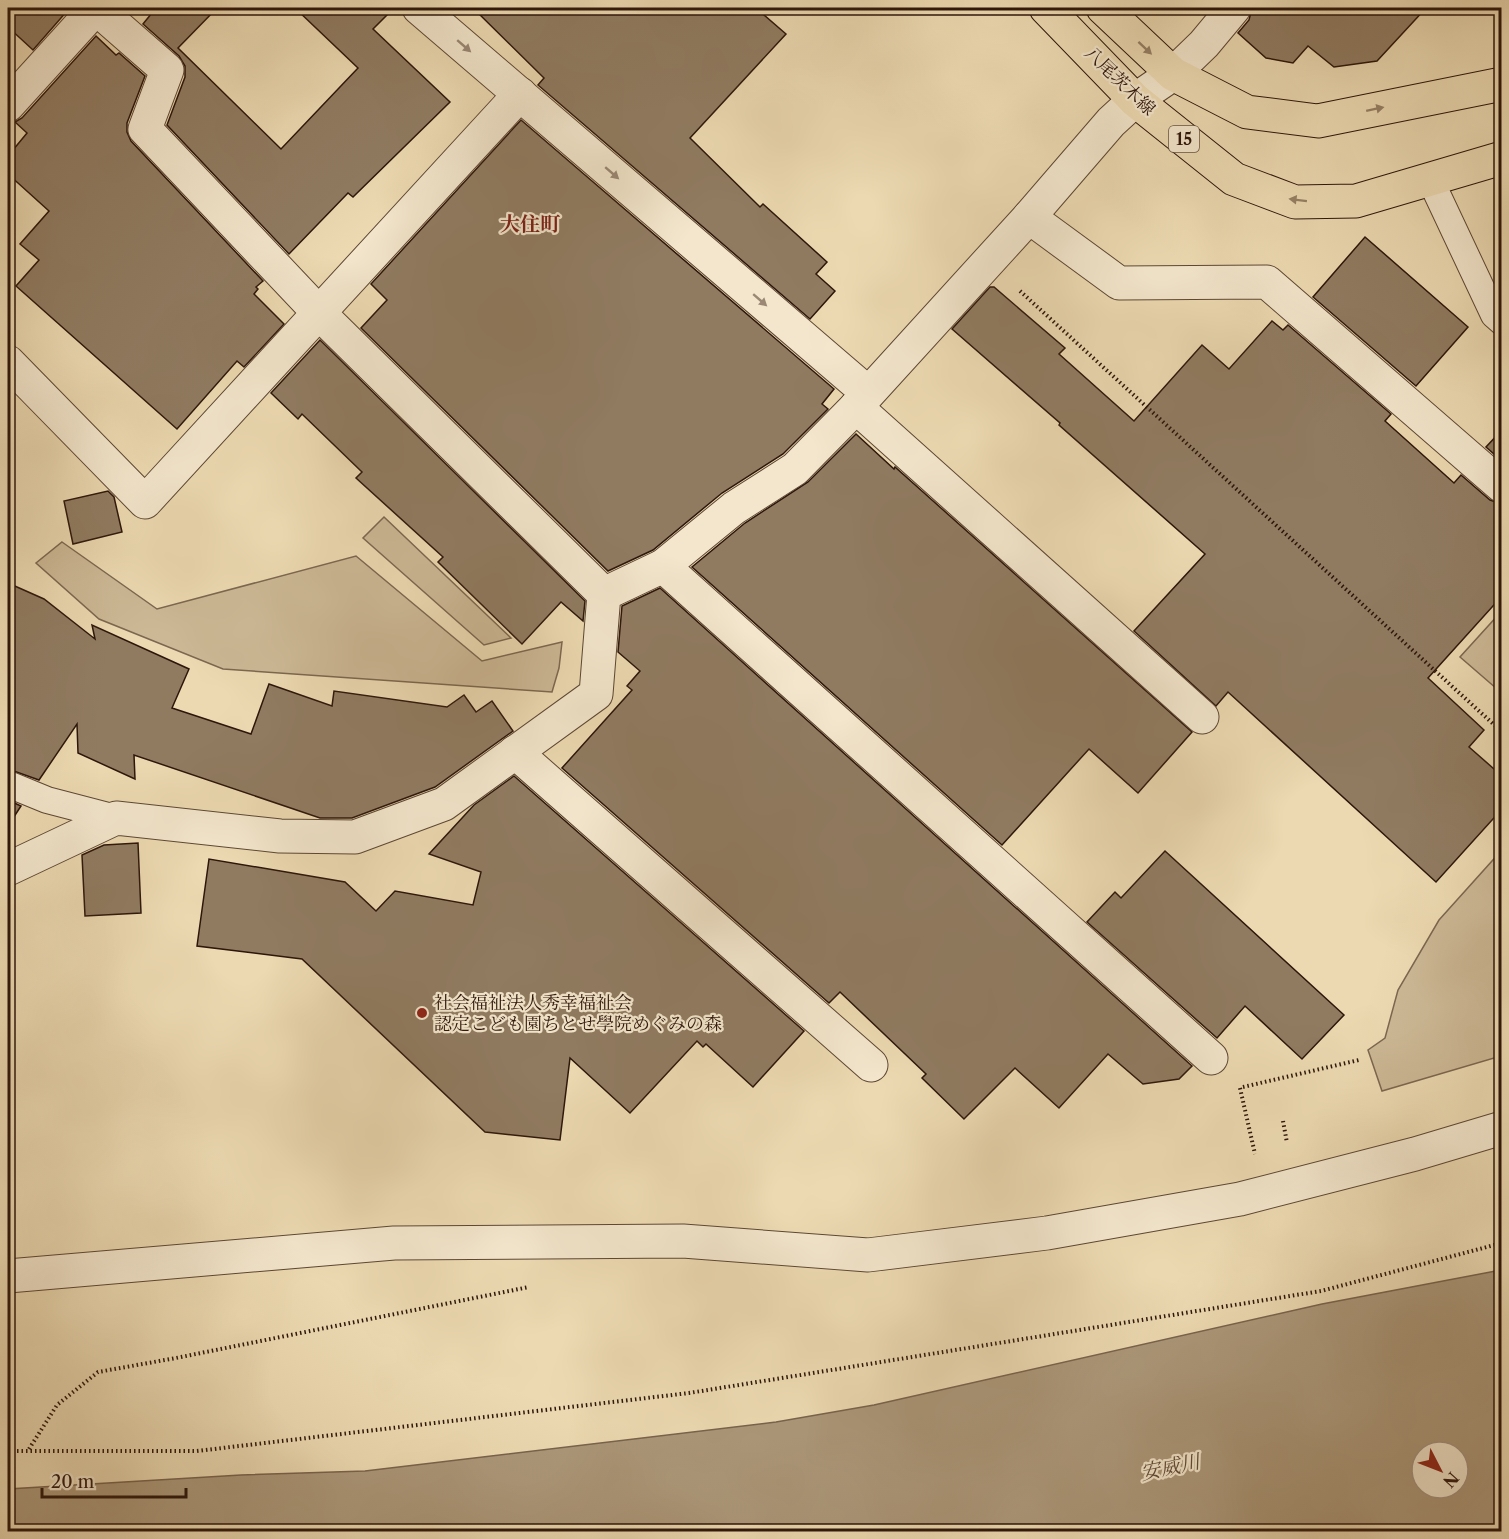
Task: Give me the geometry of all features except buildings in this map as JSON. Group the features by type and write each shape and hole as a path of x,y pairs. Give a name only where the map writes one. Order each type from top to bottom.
{"main road":[{"name":"八尾茨木線","path":"1046,8 1135,100 1234,178 1294,202 1356,201 1502,158"},
{"path":"1103,8 1173,74 1247,112 1318,121 1502,84"}],"street":[{"path":"8,105 96,8 167,70 145,129 319,313 604,594 596,694 444,804 355,837 280,836 116,818 8,869"},
{"path":"419,8 519,94 862,400 1202,717"},
{"path":"604,594 663,566 734,508 795,469 862,400 1029,217 1110,122 1135,100 1173,74 1204,44 1234,8"},
{"path":"8,362 145,502 519,94"},
{"path":"1029,217 1119,283 1268,282 1502,486"},
{"path":"663,566 1211,1058"},
{"path":"515,753 872,1065"},
{"path":"8,1276 394,1243 682,1241 868,1255 1047,1233 1264,1192 1415,1154 1502,1128"}],"lane":[{"path":"1430,179 1494,315 1502,322"},
{"path":"8,784 47,800 116,818"}],"path":[{"path":"978,271 1002,275 1502,732"},
{"path":"1211,1058 1222,1087 1240,1088 1359,1060"},
{"path":"1240,1088 1264,1192"},
{"path":"8,1451 28,1449 197,1451 689,1393 1321,1291 1502,1243"},
{"path":"28,1449 57,1405 98,1372 538,1285"}],"shaded area":[{"path":"384,517 511,638 484,645 363,538"},
{"path":"62,542 157,609 356,556 482,661 562,642 559,668 552,692 223,669 99,619 36,563"},
{"path":"1499,614 1502,616 1502,683 1497,689 1460,657"},
{"path":"1501,851 1501,1056 1382,1091 1368,1050 1385,1038 1398,990 1439,920"}],"water":[{"name":"安威川","path":"1501,1270 1501,1531 8,1531 8,1489 241,1475 365,1471 776,1422 874,1405 1322,1304"}],"place":[{"name":"社会福祉法人秀幸福祉会 認定こども園ちとせ學院めぐみの森","path":"422,1013"}],"district":[{"name":"大住町","path":"530,224"}]}
